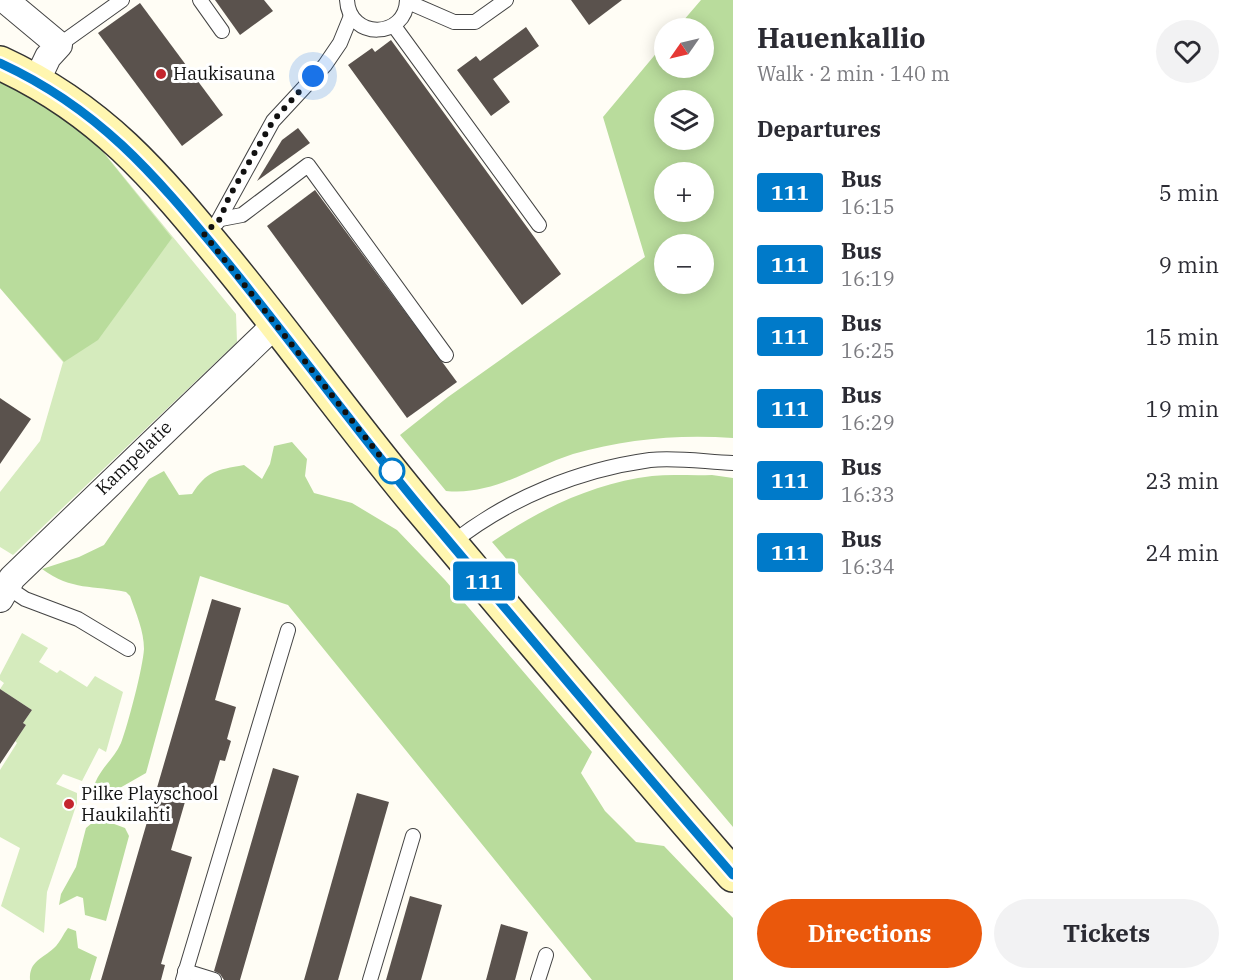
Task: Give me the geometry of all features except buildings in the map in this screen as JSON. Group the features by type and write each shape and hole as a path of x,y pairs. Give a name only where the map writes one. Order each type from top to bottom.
{"main road":[{"path":"0,63 37,80 104,126 212,227 277,323 425,513 631,758 733,875"}],"street":[{"path":"5,0 59,45 48,57 37,80"},
{"name":"Kampelatie","path":"5,584 277,323"}],"lane":[{"path":"59,45 122,0"},
{"path":"200,0 222,31"},
{"path":"347,0 351,16 365,28 375,31 394,26 401,20 407,1 454,22 475,22 506,0"},
{"path":"212,227 273,121 325,65 340,43 351,16"},
{"path":"394,26 539,225"},
{"path":"212,227 242,215 308,165 318,154"},
{"path":"308,165 446,355"},
{"path":"452,543 476,524 550,484 652,460 733,463"},
{"path":"5,584 25,599 78,619 128,649"},
{"path":"214,980 184,976 288,630"},
{"path":"370,980 413,836"},
{"path":"538,980 546,955"}],"green space":[{"path":"701,0 733,0 733,438 672,437 632,441 573,454 495,485 463,491 446,491 400,435 448,397 645,257 603,117 654,56 654,78 714,78 714,18 686,18"},
{"path":"0,76 82,126 172,238 98,340 64,362 0,288"},
{"path":"82,126 236,314 237,342 13,555 0,547 0,492 40,441 63,362 0,288"},
{"path":"292,442 307,459 305,476 314,493 352,503 397,530 445,580 592,752 581,773 605,811 636,842 664,846 733,918 733,980 592,980 288,605 200,576 146,773 111,793 93,790 98,776 121,743 127,723 143,657 144,642 141,629 130,596 126,592 73,584 42,569 79,557 104,545 149,479 164,471 179,495 192,494 203,480 219,470 244,465 262,479 270,464 274,446"},
{"path":"712,475 733,478 733,827 492,542 548,508 589,491 630,479 652,476"},
{"path":"22,633 48,648 39,662 57,673 60,670 87,687 95,676 123,692 106,752 99,748 82,781 63,774 56,784 77,793 77,803 47,892 44,933 1,906 20,848 0,837 0,770 17,743 15,741 26,725 23,723 32,710 0,689 4,683 0,680 0,675"},
{"path":"98,818 125,828 129,836 106,921 85,915 83,898 77,896 59,905 61,894 76,867 86,828"},
{"path":"68,928 76,931 78,948 97,957 90,980 30,980 34,964 56,946"}],"bus line":[{"name":"111","path":"0,63 37,80 71,101 104,126 172,195 277,323 425,513 733,875"}],"place":[{"name":"Haukisauna","path":"161,74"},
{"name":"Pilke Playschool Haukilahti","path":"69,804"}],"route":[{"path":"313,76 273,121 229,197 220,219 204,234 277,323 392,471"}]}
